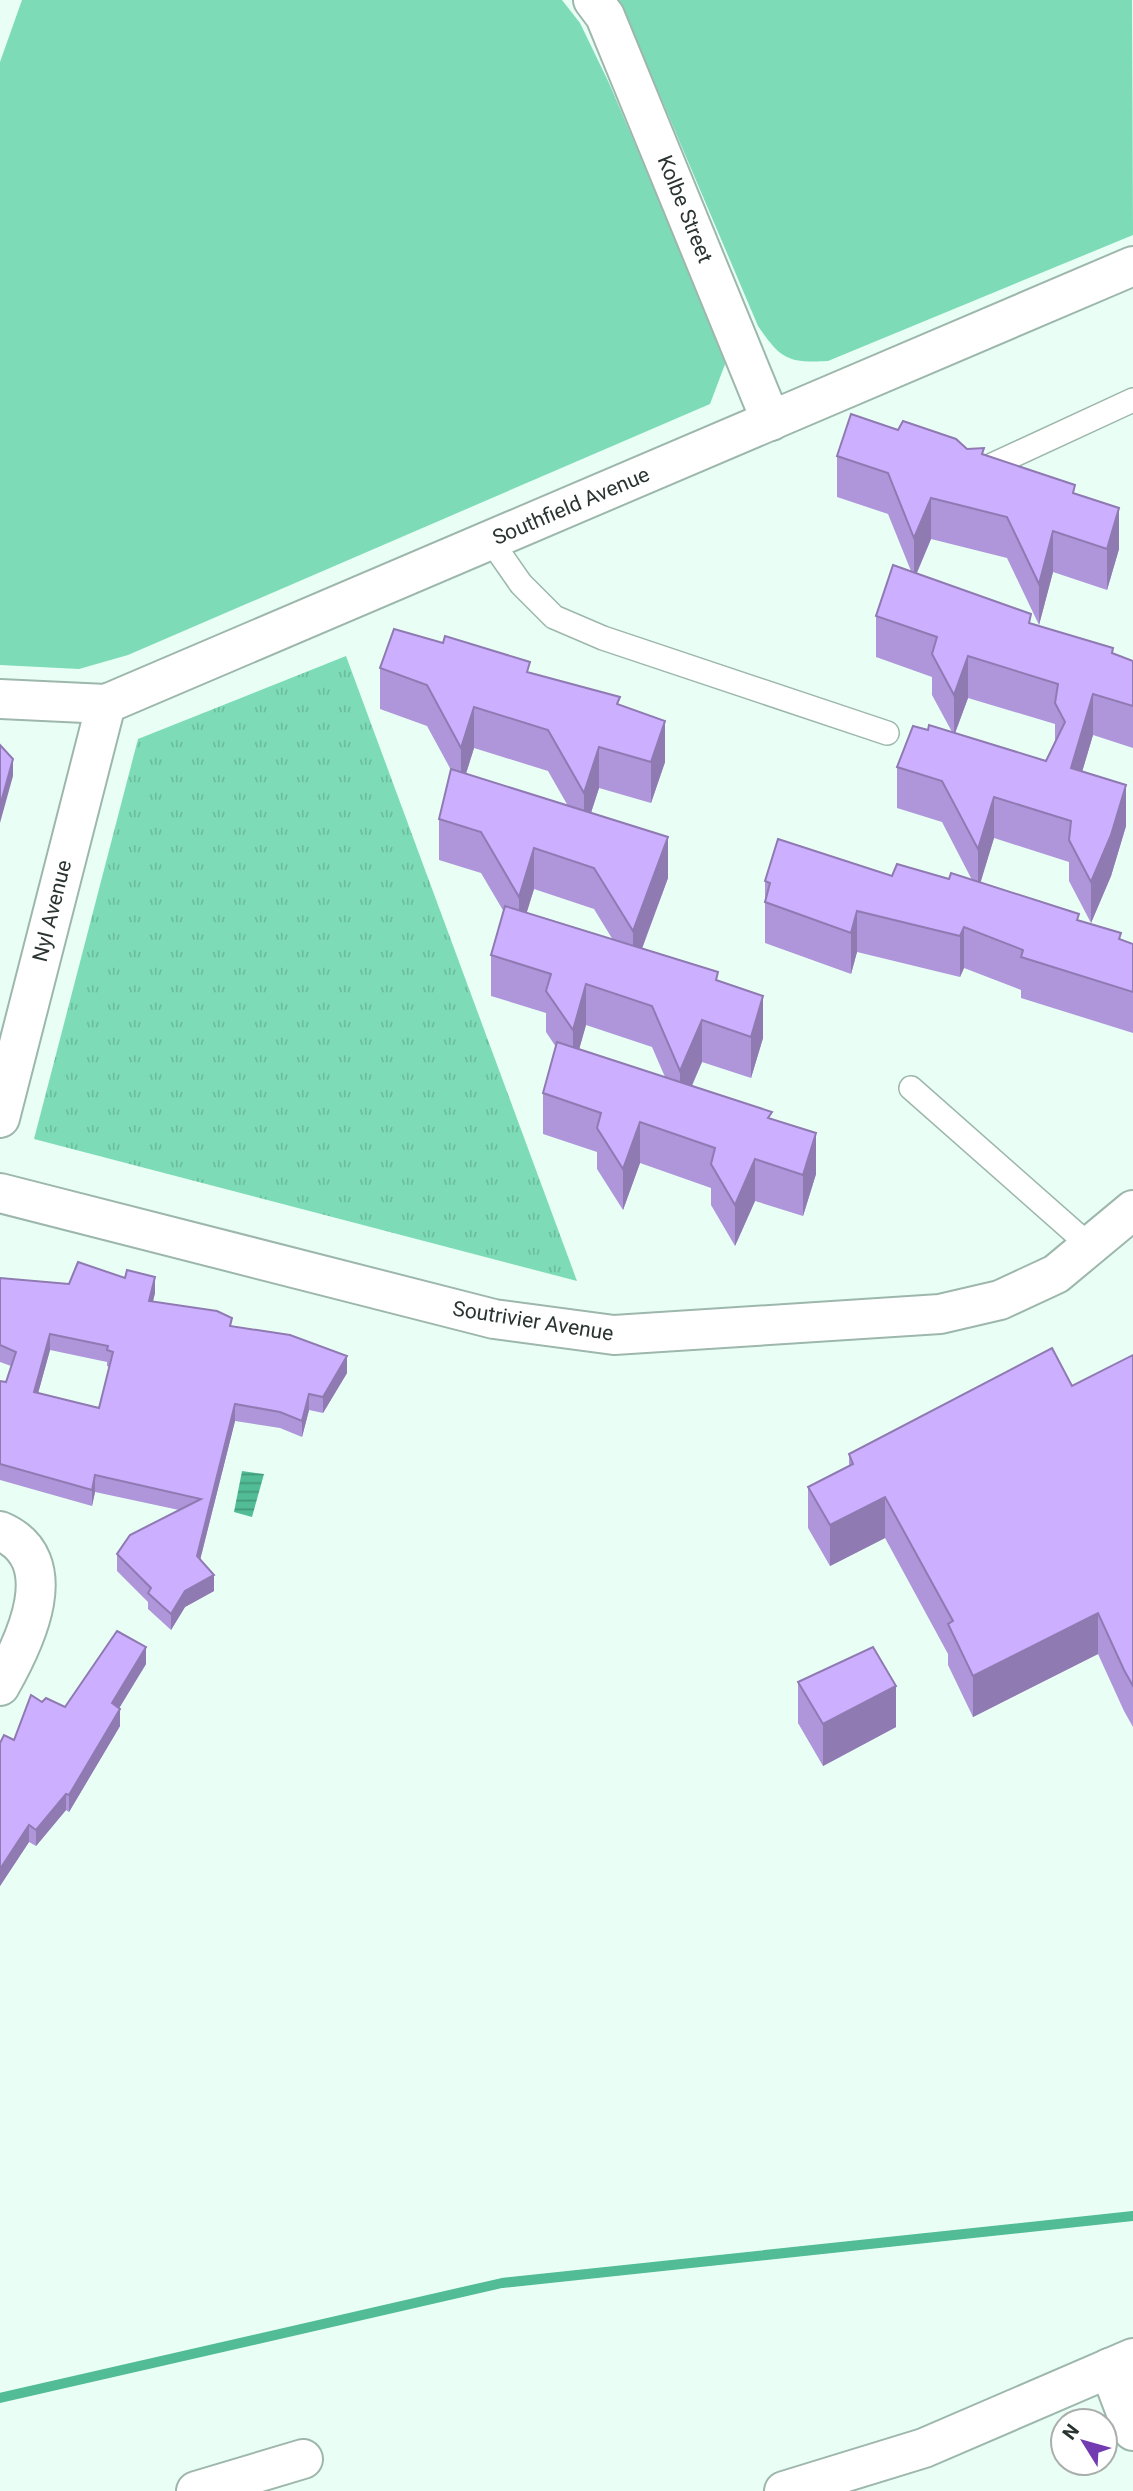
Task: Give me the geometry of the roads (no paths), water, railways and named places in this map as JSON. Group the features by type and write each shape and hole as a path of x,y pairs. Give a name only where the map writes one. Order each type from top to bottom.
{"street":[{"name":"Kolbe Street","path":"593,0 605,16 771,421"},
{"name":"Southfield Avenue","path":"0,699 106,704 1133,266"},
{"name":"Nyl Avenue","path":"0,1118 106,704"},
{"name":"Soutrivier Avenue","path":"0,1193 481,1316 614,1335 940,1314 1000,1300 1056,1274 1133,1210"},
{"path":"0,1531 13,1537 30,1556 36,1573 36,1594 19,1653 0,1686"},
{"path":"792,2490 924,2448 1121,2363 1133,2431"},
{"path":"196,2491 303,2459"}],"lane":[{"path":"969,476 1133,400"},
{"path":"491,541 521,584 554,617 603,638 887,733"},
{"path":"911,1088 1091,1247"}],"waterway":[{"path":"0,2398 502,2283 1133,2216"}]}
